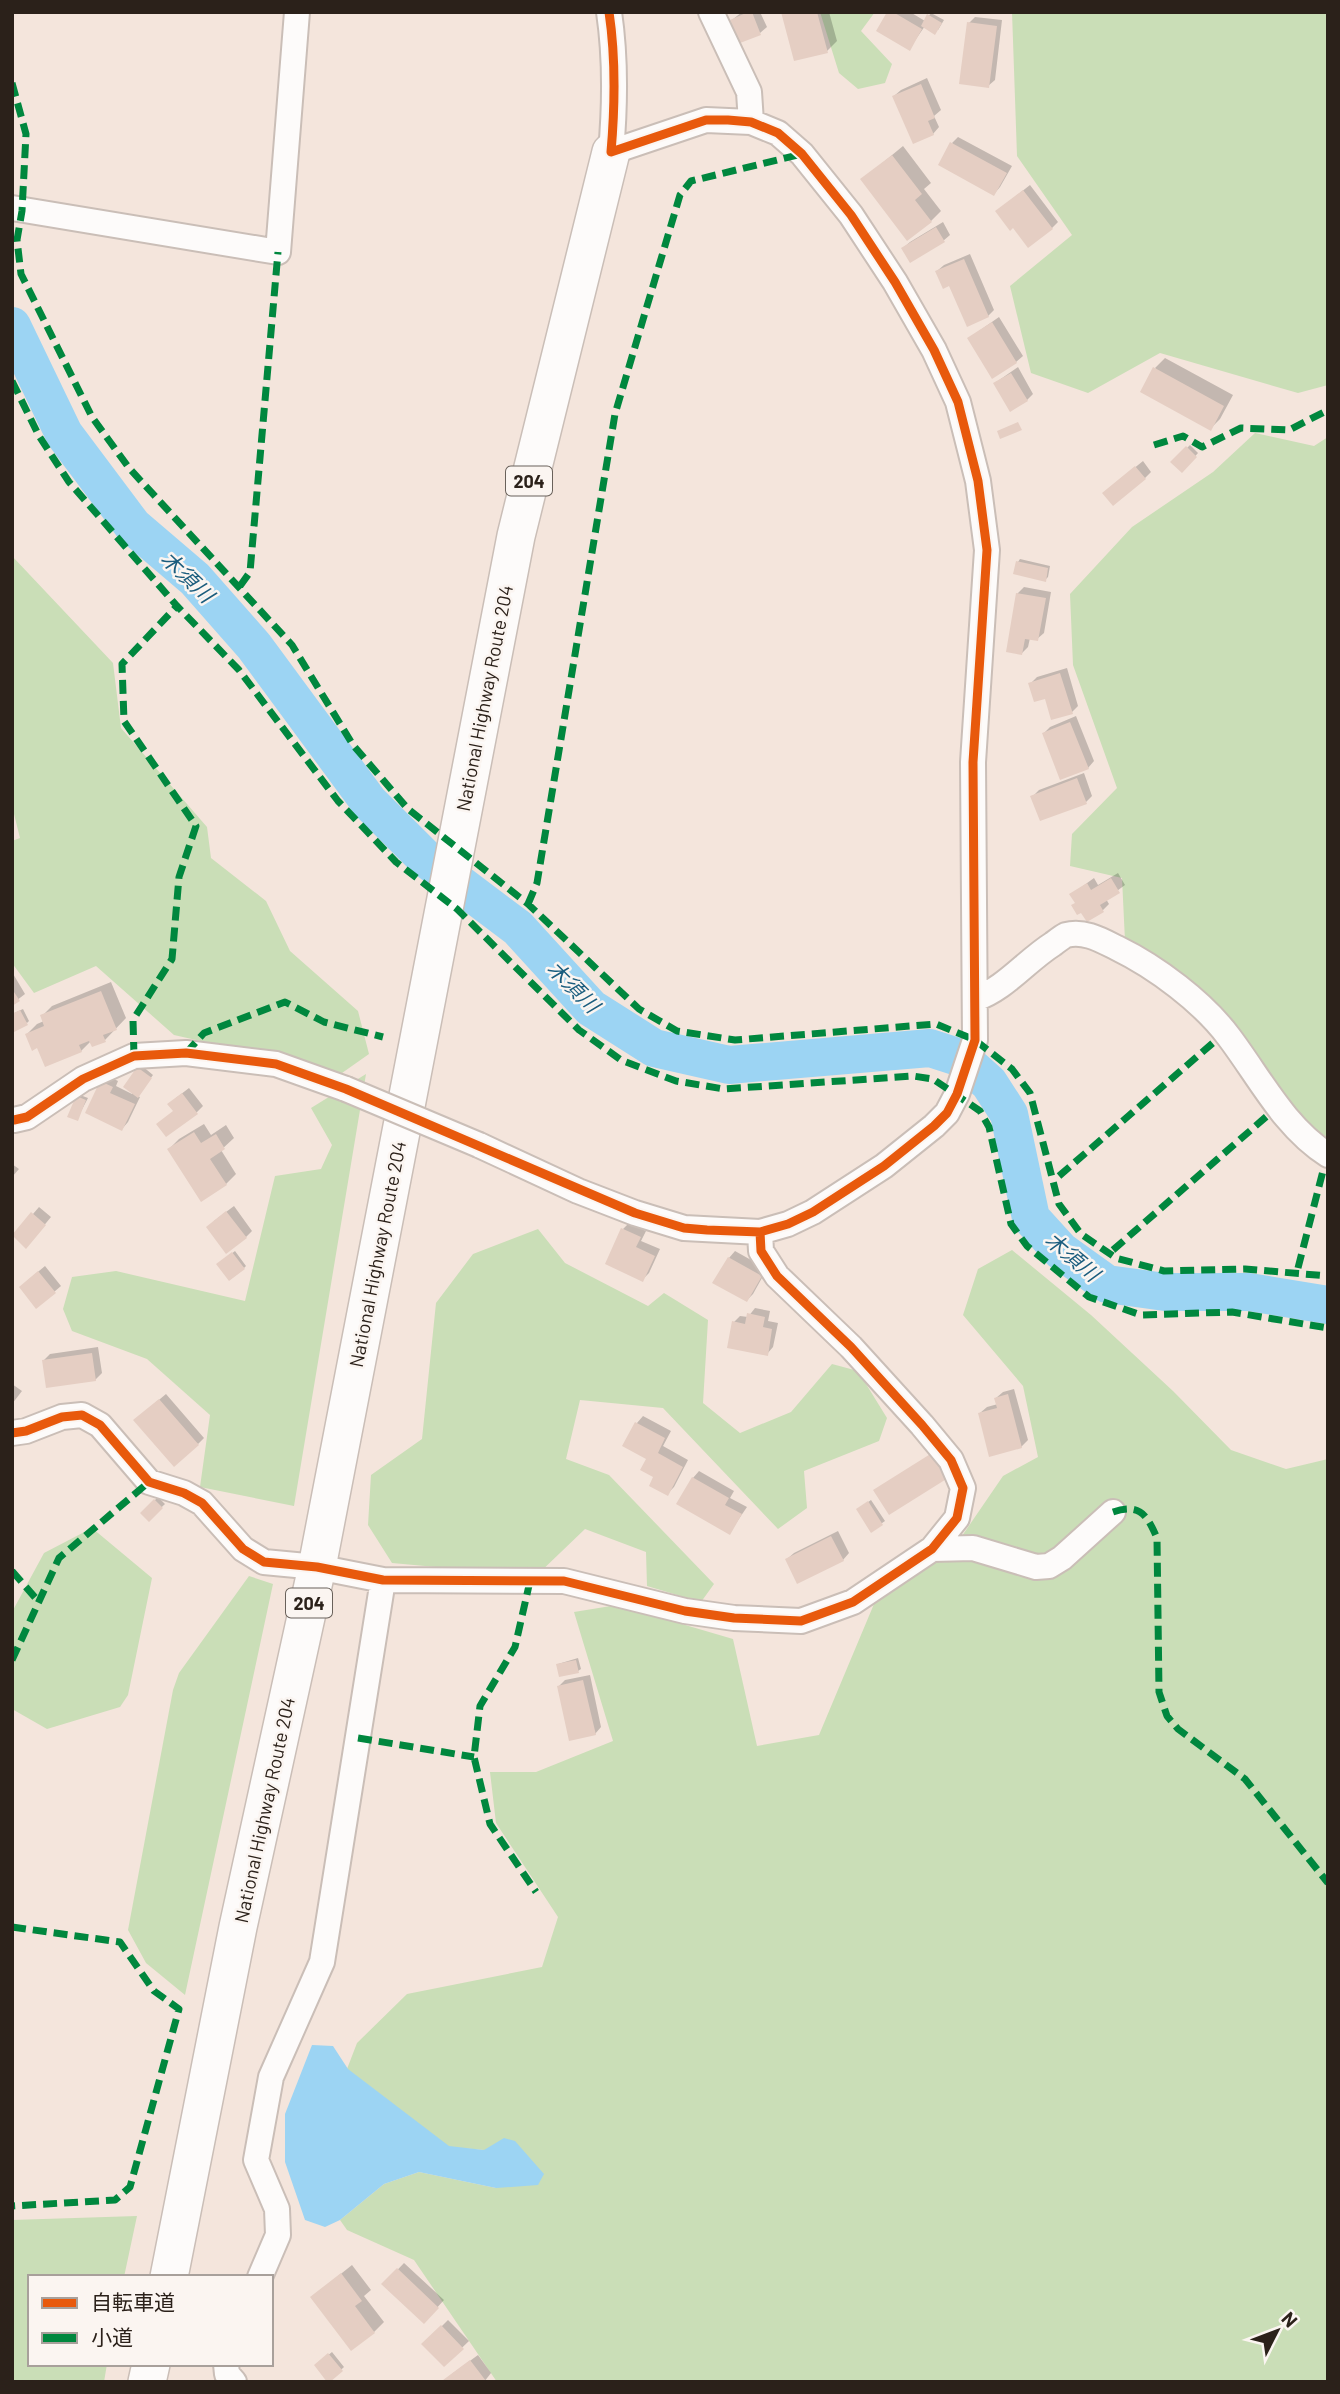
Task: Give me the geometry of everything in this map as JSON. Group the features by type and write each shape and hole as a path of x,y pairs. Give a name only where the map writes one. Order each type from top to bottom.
{"highway":[{"name":"National Highway Route 204","path":"169,2275 238,1927 317,1567 516,536 611,152"}],"street":[{"path":"17,209 278,252 298,12"},
{"path":"13,1120 27,1117 83,1079 134,1056 186,1053 276,1064 346,1089 479,1145 578,1191 635,1213 684,1228 760,1232 788,1224 813,1212 884,1166 947,1113 957,1094 975,1040 973,762 987,550 978,481 958,402 934,350 895,282 851,215 802,154 778,133 751,122 706,120 611,152 614,66 609,12"},
{"path":"711,12 748,92 751,122"},
{"path":"975,999 992,994 1037,954 1066,935 1090,935 1139,959 1194,1000 1227,1034 1282,1113 1308,1142 1328,1155"},
{"path":"12,1433 26,1431 62,1417 82,1415 100,1426 149,1482 184,1493 202,1503 243,1549 264,1562 317,1567 383,1580 564,1581 685,1611 734,1618 801,1621 853,1602 932,1549 957,1518 963,1488 951,1460 851,1347 777,1276 761,1251 760,1232"},
{"path":"932,1549 973,1548 1037,1567 1049,1566 1062,1558 1113,1512"},
{"path":"261,2275 278,2235 277,2209 256,2160 271,2077 322,1962 383,1580"}],"green space":[{"path":"820,12 875,12 861,31 892,64 885,83 858,89 839,73"},
{"path":"1012,12 1328,12 1328,385 1298,393 1160,353 1088,393 1031,373 1010,286 1072,235 1017,156"},
{"path":"1255,433 1314,446 1328,437 1328,1138 1299,1118 1125,941 1122,878 1070,866 1072,834 1117,788 1073,665 1070,594 1132,527 1213,472"},
{"path":"12,556 113,663 121,728 207,827 211,858 266,901 290,951 358,1011 369,1054 342,1073 174,1035 96,966 34,993 12,963 12,841 20,838 12,806"},
{"path":"366,1074 294,1506 200,1487 210,1415 147,1359 72,1331 63,1309 72,1277 116,1271 245,1301 275,1176 321,1169 332,1145 311,1108"},
{"path":"538,1229 565,1263 648,1306 664,1293 708,1320 703,1403 740,1433 791,1412 832,1364 858,1371 887,1418 879,1441 804,1471 807,1508 778,1529 663,1408 580,1400 566,1459 609,1475 714,1584 701,1602 647,1586 646,1552 585,1529 536,1576 392,1563 368,1525 371,1475 422,1439 436,1303 473,1254"},
{"path":"1012,1250 1091,1315 1173,1391 1231,1450 1286,1469 1328,1459 1328,2382 497,2382 414,2260 347,2230 340,2220 384,2184 419,2172 496,2188 484,2150 449,2147 347,2069 357,2043 407,1994 542,1967 558,1917 496,1823 490,1772 536,1772 613,1741 574,1612 617,1605 733,1639 757,1746 819,1735 874,1604 951,1552 1003,1476 1038,1457 1023,1386 963,1315 978,1269"},
{"path":"92,1528 152,1578 128,1695 120,1707 47,1729 12,1709 12,1612 44,1553"},
{"path":"249,1576 273,1584 185,1995 146,1963 128,1930 173,1690 179,1673"},
{"path":"137,2216 124,2275 28,2275 28,2366 107,2366 104,2382 12,2382 12,2220"}],"water":[{"path":"312,2045 333,2046 348,2069 449,2146 484,2150 504,2138 515,2141 544,2174 538,2185 496,2188 419,2172 384,2184 340,2220 325,2227 305,2220 285,2162 285,2114"}],"building":[{"path":"752,12 761,35 740,43 730,20"},
{"path":"781,12 817,12 828,53 794,61"},
{"path":"887,12 893,12 922,29 910,51 876,31"},
{"path":"927,14 942,23 935,35 921,26"},
{"path":"967,22 997,26 989,88 959,84"},
{"path":"921,84 935,118 928,121 934,135 913,144 892,96"},
{"path":"950,142 1007,173 994,196 938,165"},
{"path":"892,155 922,194 915,200 932,222 907,241 860,179"},
{"path":"1023,190 1053,229 1028,248 1013,228 1010,231 995,211"},
{"path":"936,227 945,242 910,263 901,248"},
{"path":"964,259 989,317 967,327 949,286 943,289 935,271"},
{"path":"992,322 1017,363 992,379 967,338"},
{"path":"1153,367 1224,406 1211,431 1140,392"},
{"path":"1011,373 1028,401 1010,412 993,383"},
{"path":"1018,422 1022,430 1000,439 997,431"},
{"path":"1186,446 1197,457 1182,473 1170,462"},
{"path":"1135,466 1146,479 1113,506 1102,493"},
{"path":"1016,561 1048,568 1046,582 1013,574"},
{"path":"1016,593 1046,598 1038,641 1025,639 1022,655 1006,652"},
{"path":"1060,673 1073,714 1051,720 1045,699 1034,702 1028,683"},
{"path":"1070,722 1089,769 1060,780 1042,733"},
{"path":"1077,778 1087,804 1040,821 1030,796"},
{"path":"1111,878 1120,893 1100,905 1104,912 1087,922 1081,913 1077,915 1071,905 1075,903 1069,894 1087,883 1091,890"},
{"path":"12,989 20,1001 12,1006"},
{"path":"101,991 117,1030 103,1035 106,1042 92,1047 89,1041 79,1045 82,1052 45,1067 37,1048 32,1051 25,1034 44,1026 40,1015"},
{"path":"20,1010 28,1025 12,1033 12,1014"},
{"path":"137,1067 152,1078 138,1098 123,1087"},
{"path":"100,1081 113,1087 110,1093 135,1104 122,1131 85,1113"},
{"path":"182,1093 198,1114 166,1137 156,1124 173,1111 167,1104"},
{"path":"76,1096 86,1100 78,1121 67,1117"},
{"path":"194,1132 201,1143 216,1134 225,1149 210,1159 227,1185 201,1202 167,1149"},
{"path":"226,1211 247,1238 226,1254 206,1227"},
{"path":"31,1212 46,1225 26,1249 12,1235"},
{"path":"621,1228 641,1237 636,1247 655,1256 643,1282 605,1264"},
{"path":"232,1252 245,1269 229,1281 216,1264"},
{"path":"728,1257 762,1276 747,1302 712,1283"},
{"path":"38,1271 56,1293 36,1309 19,1287"},
{"path":"747,1313 765,1317 763,1327 772,1329 768,1356 727,1348 732,1321 745,1324"},
{"path":"92,1353 96,1381 46,1388 42,1360"},
{"path":"1008,1394 1022,1448 989,1457 978,1413 997,1408 994,1398"},
{"path":"159,1399 199,1445 174,1467 133,1420"},
{"path":"635,1422 665,1438 658,1453 683,1467 668,1496 649,1486 653,1477 640,1470 646,1459 622,1446"},
{"path":"932,1453 948,1478 889,1515 873,1490"},
{"path":"692,1477 729,1498 725,1505 742,1514 730,1535 676,1504"},
{"path":"154,1499 163,1508 149,1522 140,1513"},
{"path":"868,1501 883,1525 871,1533 856,1509"},
{"path":"831,1536 844,1561 797,1584 785,1559"},
{"path":"576,1660 579,1673 559,1677 556,1664"},
{"path":"583,1680 596,1735 569,1741 557,1686"},
{"path":"397,2268 439,2308 424,2324 381,2284"},
{"path":"341,2273 362,2301 355,2306 375,2333 351,2351 310,2297"},
{"path":"441,2325 464,2349 444,2367 421,2344"},
{"path":"328,2353 343,2371 330,2382 327,2382 314,2365"},
{"path":"470,2360 486,2381 443,2380"}],"waterway":[{"name":"木須川","path":"12,326 64,434 133,526 195,579 254,646 369,802 425,858 518,928 591,1008 654,1048 729,1065 930,1048 961,1058 989,1083 1009,1114 1031,1218 1061,1251 1107,1284 1165,1292 1249,1292 1328,1305"}],"marked path":[{"path":"12,83 26,134 22,211 17,240 21,274 92,417 129,468 292,645 353,745 408,809 528,904 639,1009 677,1031 735,1040 936,1024 975,1040 1012,1069 1030,1093 1059,1204 1081,1234 1116,1258 1164,1271 1245,1269 1328,1276"},
{"path":"528,904 537,883 615,414 680,195 691,181 802,154"},
{"path":"240,586 250,572 278,252"},
{"path":"12,381 39,436 69,482 177,606 239,670 338,801 396,862 457,909 579,1030 621,1060 676,1081 724,1089 913,1076 933,1079 980,1111 989,1127 1011,1224 1027,1246 1089,1297 1141,1315 1232,1312 1328,1328"},
{"path":"1154,445 1183,436 1202,447 1241,428 1289,430 1328,410"},
{"path":"134,1056 133,1020 172,959 179,877 196,826 124,721 122,664 177,606"},
{"path":"186,1053 204,1033 285,1002 324,1022 383,1037"},
{"path":"1059,1176 1214,1042"},
{"path":"1113,1250 1267,1116"},
{"path":"1298,1268 1324,1167"},
{"path":"12,1660 59,1558 149,1482"},
{"path":"1113,1512 1136,1510 1146,1517 1157,1538 1159,1692 1167,1716 1178,1729 1245,1779 1328,1883"},
{"path":"12,1571 39,1602"},
{"path":"530,1581 515,1647 480,1706 474,1757 490,1824 536,1892"},
{"path":"358,1738 474,1757"},
{"path":"12,1927 120,1942 154,1991 179,2009 130,2187 115,2200 12,2206"}],"cycle path":[{"path":"14,1120 27,1117 83,1079 134,1056 186,1053 276,1064 346,1089 635,1213 684,1228 760,1232 788,1224 813,1212 884,1166 947,1113 957,1094 975,1040 973,762 987,550 978,481 958,402 934,350 895,282 851,215 802,154 778,133 751,122 706,120 611,152 614,82 609,12"},
{"path":"12,1433 26,1431 62,1417 82,1415 100,1425 149,1482 184,1493 202,1503 243,1549 264,1562 317,1567 383,1580 564,1581 685,1611 734,1618 801,1621 853,1602 932,1549 957,1518 963,1488 951,1460 922,1425 851,1347 777,1276 761,1251 760,1232"}]}
